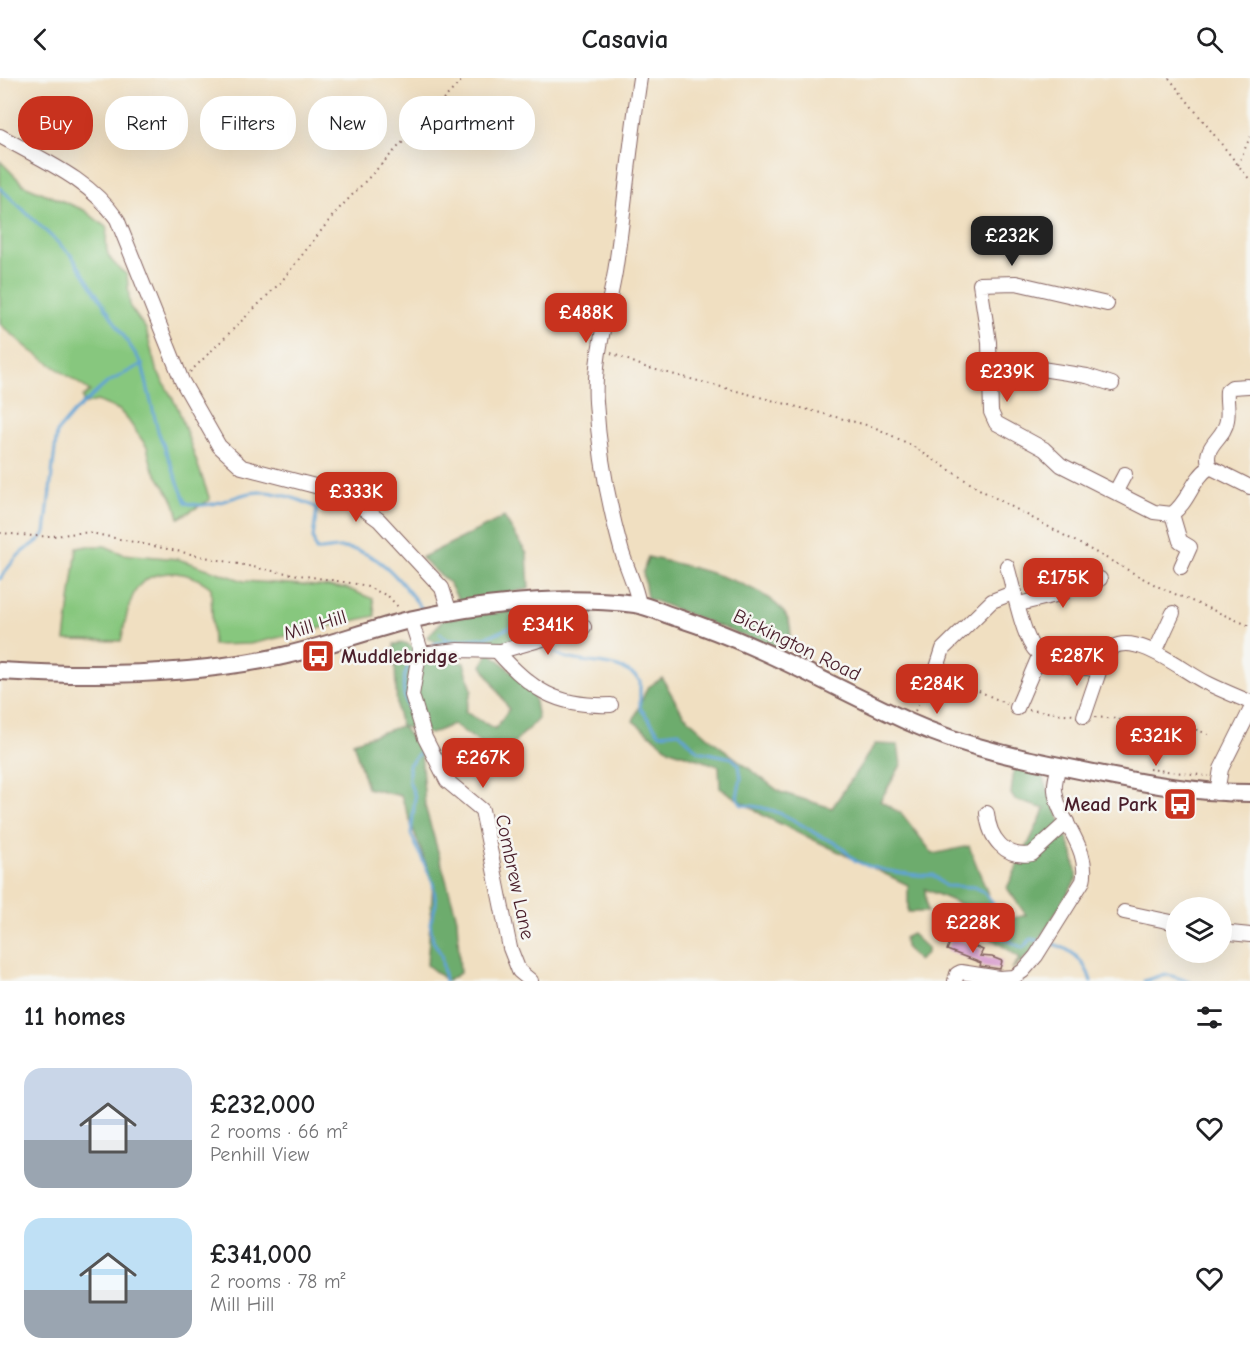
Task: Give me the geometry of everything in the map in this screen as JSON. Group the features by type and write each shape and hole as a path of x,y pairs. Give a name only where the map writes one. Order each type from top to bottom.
{"main road":[{"name":"Mill Hill","path":"0,671 101,675 215,668 280,657 411,620 516,601 570,599 639,605"},
{"name":"Bickington Road","path":"639,605 718,630 911,723 959,742 1059,766 1218,786 1250,793"}],"street":[{"path":"639,605 637,588 619,544 602,472 595,399 601,349 628,192 632,129 640,78"},
{"path":"0,136 87,185 104,200 117,219 182,381 219,446 242,467 342,493 379,520 442,588 450,613"},
{"path":"1107,304 1016,283 980,284 992,371 991,412 996,423 1044,449 1061,465 1154,512 1172,514 1179,509 1198,475 1210,467"},
{"path":"992,371 1022,366 1087,376 1112,384"},
{"path":"1248,386 1232,387 1227,391 1227,420 1224,431 1212,441 1207,460 1210,467 1250,487"},
{"path":"1116,491 1125,474"},
{"path":"1172,514 1180,541 1190,547 1181,567"},
{"path":"1007,566 1031,645 1040,654 1080,668 1100,669"},
{"path":"936,671 943,649 992,601 1064,593 1073,571 1100,579"},
{"path":"1155,652 1173,613"},
{"name":"Combrew Lane","path":"411,620 420,654 412,695 425,738 447,782 478,805 485,817 510,948 519,972 531,981"},
{"path":"420,654 458,650 497,651 528,646 584,627"},
{"path":"1084,716 1100,669 1110,651 1118,644 1155,652 1206,683 1250,702"},
{"path":"497,651 514,671 538,691 575,703 610,705"},
{"path":"1017,708 1040,654"},
{"path":"1218,786 1221,769 1250,711"},
{"path":"955,981 957,974 961,972 999,978 1014,977 1036,956 1060,915 1074,897 1085,872 1081,853 1054,789 1059,766"},
{"path":"987,813 988,830 992,838 1002,847 1024,856 1041,848 1067,822"},
{"path":"1120,911 1166,921"},
{"path":"1232,933 1250,935"}],"path":[{"path":"182,381 281,282 335,213 464,78"},
{"path":"1169,78 1250,180"},
{"path":"1238,165 1250,137"},
{"path":"601,349 645,367 874,427 912,445 979,489 1161,588 1250,626"},
{"path":"0,533 42,536 57,536 70,531 91,533 267,570 363,585 387,596 411,620"},
{"path":"925,715 915,711 936,671 1017,708 1183,725 1208,734"},
{"path":"1147,769 1218,786"}],"green space":[{"path":"0,161 24,185 84,210 107,228 108,255 115,265 127,275 130,307 146,329 156,369 178,408 210,500 179,518 175,503 152,467 147,447 119,410 97,401 83,405 83,397 90,391 30,350 0,324"},
{"path":"504,517 527,554 529,589 459,601 449,583 421,558"},
{"path":"105,546 123,554 178,559 244,581 346,588 373,599 375,616 250,644 213,645 211,588 185,575 161,574 149,578 135,592 121,641 65,640 77,548"},
{"path":"648,557 717,575 744,585 767,598 784,613 791,631 784,652 647,598 643,572"},
{"path":"553,606 597,612 541,623 503,644 443,646 427,637 444,619"},
{"path":"405,643 437,658 464,663 472,690 465,712 495,729 509,709 482,666 489,651 533,691 538,719 500,757 453,724 431,734 402,726 421,751 425,806 457,918 460,973 447,981 427,965 433,883 401,796 367,788 353,742 401,726 397,710 394,644"},
{"path":"662,678 683,714 713,741 780,792 832,808 875,744 898,745 901,765 880,801 902,814 933,854 969,846 999,922 1026,915 1007,888 1045,809 1015,800 1011,794 1015,760 1040,769 1073,854 1077,878 1031,953 1012,969 1020,958 959,917 969,908 925,889 927,912 908,912 908,885 764,816 720,788 719,766 670,750 633,721 647,688"},
{"path":"912,934 927,948 927,953 918,961 905,947 904,938"}],"building":[{"path":"952,937 983,950 980,956 1002,961 1000,969 980,966 981,963 947,950"}],"waterway":[{"path":"0,188 72,256 142,364 158,431 186,503 208,505 245,494 263,492 284,495 311,505 317,508 313,538 316,550 344,548 369,555 390,570 423,610"},
{"path":"0,579 19,555 45,533 57,432 74,412 107,383 142,364"},
{"path":"440,633 447,640 473,639 517,627 536,637"},
{"path":"433,645 447,640"},
{"path":"544,643 557,654 569,659 612,665 632,673 640,681 640,708 660,734 679,732 698,751 732,758 739,765 741,778 737,797 742,805 764,808 782,814 839,845 856,861 863,864 906,874 933,875 945,886 975,887 993,904 996,915 994,929 997,935 1023,948 1031,939 1039,941"},
{"path":"412,660 407,668 403,684 407,707 414,723"},
{"path":"418,737 421,751 409,765 409,781 415,797 411,834 433,883 436,904 430,923 433,941 441,954 445,981"},
{"path":"1049,943 1064,948 1076,956 1085,967 1091,981"},
{"path":"1144,981 1165,974 1189,981"}],"place":[{"name":"Muddlebridge","path":"318,656"},
{"name":"Mead Park","path":"1180,804"}]}
